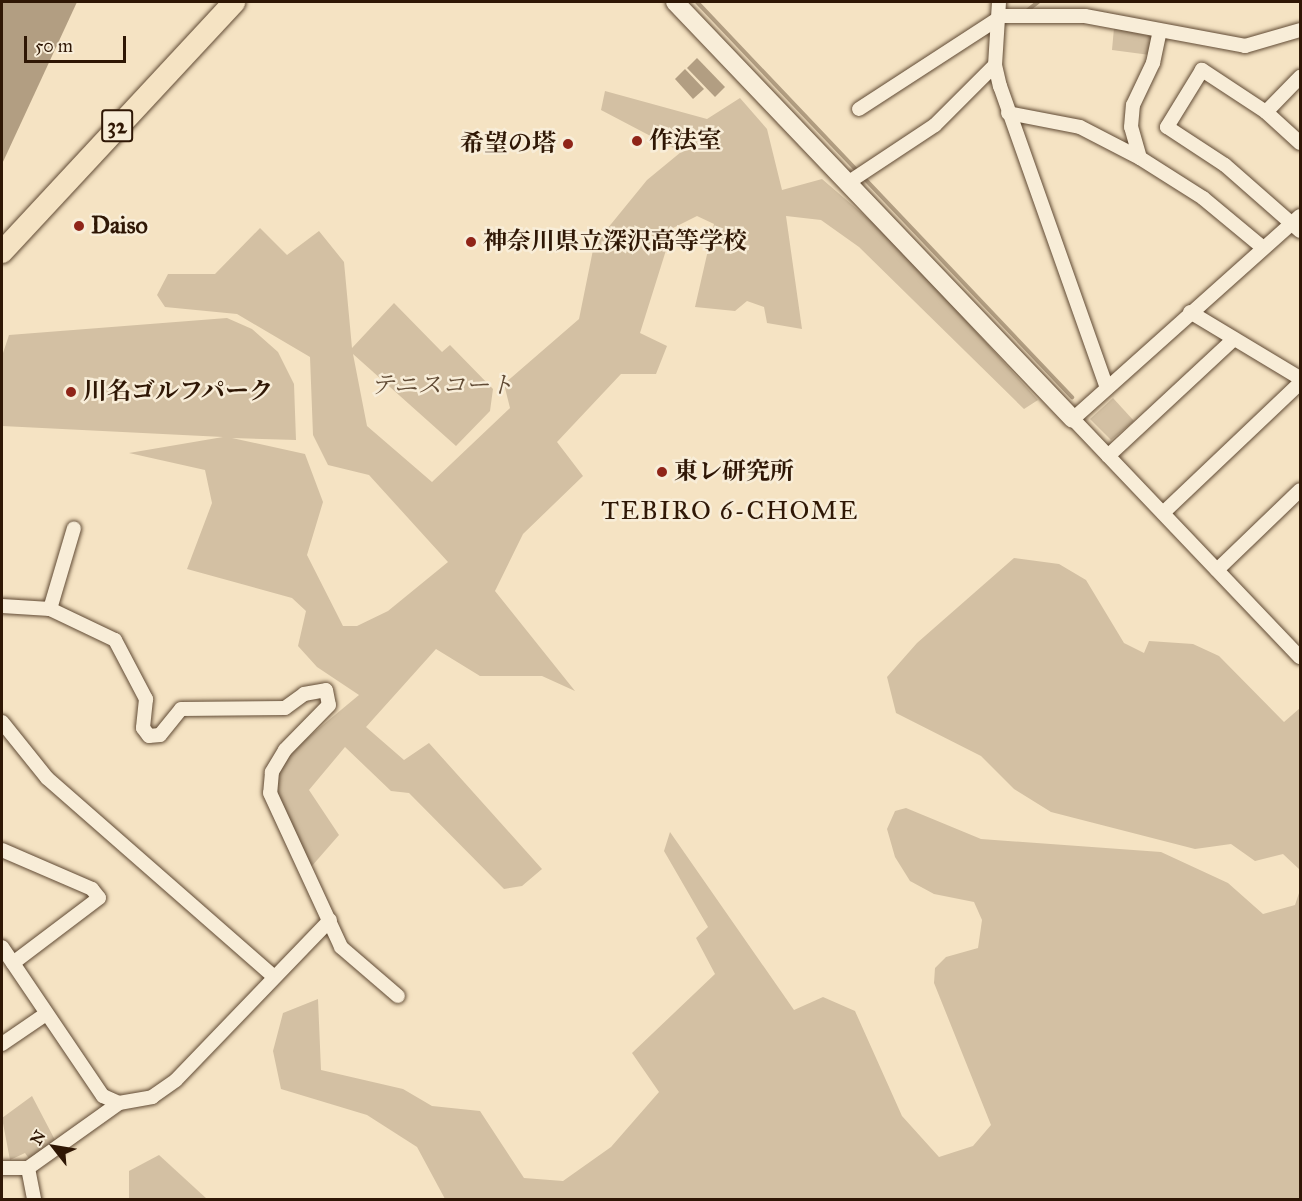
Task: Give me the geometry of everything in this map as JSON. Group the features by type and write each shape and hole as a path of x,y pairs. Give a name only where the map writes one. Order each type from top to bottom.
{"main road":[{"name":"32","path":"2,252 234,2"}],"street":[{"path":"675,2 1217,570 1298,648"},
{"path":"999,2 1002,16 995,65 1008,113 1107,388"},
{"path":"859,109 1002,16 1084,16 1245,46 1300,30"},
{"path":"1140,158 1131,127 1133,105 1153,63 1160,31"},
{"path":"849,182 935,125 995,65"},
{"path":"1073,419 1262,247 1297,224 1225,165 1167,128 1202,70 1266,112 1300,143"},
{"path":"1266,112 1300,77"},
{"path":"1008,113 1080,126 1140,158 1203,198 1262,247"},
{"path":"1190,312 1300,378"},
{"path":"1108,456 1234,339"},
{"path":"1163,513 1300,382"},
{"path":"1217,570 1300,490"},
{"path":"50,609 74,528"},
{"path":"2,606 50,609 115,640 146,699 143,728 149,736 160,735 181,709 285,708 304,694 326,690 329,705 285,750 272,772 270,793 342,947 398,996"},
{"path":"2,722 47,778 274,977"},
{"path":"2,850 92,889 99,898 14,963"},
{"path":"2,1168 28,1168 119,1103 152,1098 176,1080 330,920"},
{"path":"2,947 103,1096 119,1103"},
{"path":"2,1044 46,1014"},
{"path":"28,1168 34,1200"}],"green space":[{"path":"1114,28 1154,37 1150,55 1112,50"},
{"name":"テニスコート","path":"605,91 707,119 740,98 767,129 782,190 822,179 894,241 1038,400 1024,409 859,247 821,220 786,216 802,329 767,323 764,307 747,301 735,311 695,307 714,224 697,216 673,228 640,333 667,346 656,374 621,374 557,442 583,476 523,534 495,591 575,691 542,676 480,676 436,649 366,727 404,760 429,743 542,869 522,886 504,889 409,793 391,791 345,747 309,790 339,835 311,867 278,796 277,775 288,754 359,695 317,667 298,646 306,611 292,598 187,569 212,503 205,470 129,453 223,437 2,426 2,356 9,335 227,318 252,329 278,352 294,384 296,440 232,438 305,454 323,502 307,555 343,626 357,626 388,611 448,562 369,475 328,465 313,435 310,357 237,314 165,307 157,295 168,274 215,274 260,228 287,255 319,231 344,262 352,348 394,303 442,352 450,345 493,389 490,411 456,446 353,354 367,426 432,482 510,408 504,384 579,319 594,245 647,180 681,152 601,110"},
{"path":"1113,398 1134,421 1111,440 1090,419"},
{"path":"1014,558 1059,564 1086,580 1124,643 1144,653 1149,641 1193,644 1219,656 1284,722 1300,708 1300,870 1283,854 1255,861 1231,844 1195,849 1051,812 1014,789 981,756 896,713 887,677 917,643"},
{"path":"906,808 981,839 1161,852 1228,883 1263,914 1295,905 1300,890 1300,1199 445,1199 417,1147 367,1115 281,1089 273,1051 283,1013 318,999 321,1070 403,1089 432,1106 480,1111 524,1178 563,1181 611,1147 659,1092 632,1053 715,974 696,938 708,927 664,851 670,832 794,1010 823,997 855,1011 902,1116 939,1157 973,1146 991,1125 934,983 935,968 946,957 978,948 982,920 974,902 934,894 910,881 895,857 887,829 895,811"},
{"path":"32,1096 55,1140 30,1160 25,1153 10,1160 2,1118"},
{"path":"159,1155 207,1199 129,1199 129,1171"}],"shaded area":[{"path":"2,2 77,2 2,164"},
{"path":"697,58 725,87 715,97 687,68"},
{"path":"685,69 704,89 693,99 675,79"}],"waterway":[{"path":"697,2 1072,397"},
{"path":"1024,13 1038,2"}],"place":[{"name":"作法室","path":"637,141"},
{"name":"希望の塔","path":"568,144"},
{"name":"Daiso","path":"79,226"},
{"name":"神奈川県立深沢高等学校","path":"471,242"},
{"name":"川名ゴルフパーク","path":"71,392"},
{"name":"東レ研究所","path":"662,472"}],"district":[{"name":"TEBIRO 6-CHOME","path":"730,511"}]}
